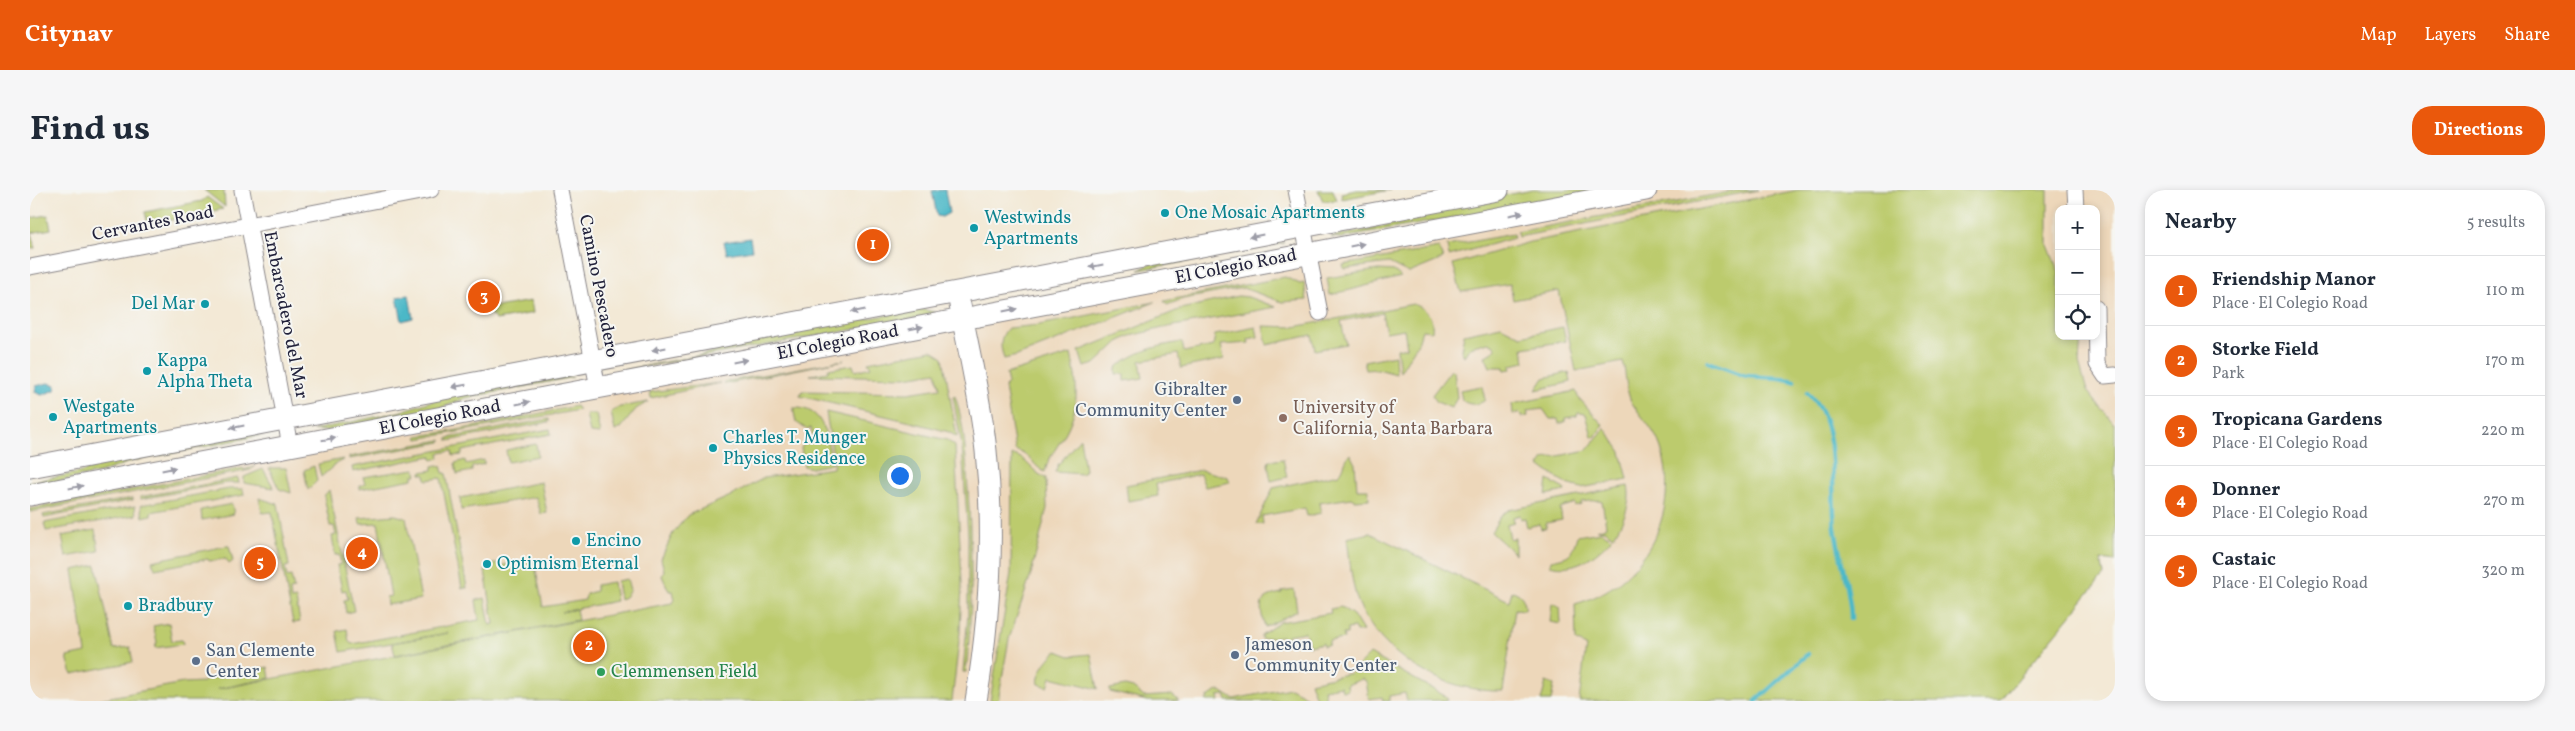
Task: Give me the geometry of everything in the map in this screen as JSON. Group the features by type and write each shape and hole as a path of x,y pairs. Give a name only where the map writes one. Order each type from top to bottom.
{"main road":[{"name":"El Colegio Road","path":"30,467 1498,190"},
{"name":"El Colegio Road","path":"30,496 1646,190"},
{"path":"958,292 986,450 991,520 989,614 976,701"}],"street":[{"name":"Embarcadero del Mar","path":"242,190 290,446"},
{"name":"Cervantes Road","path":"30,266 431,190"},
{"name":"Camino Pescadero","path":"560,190 598,388"},
{"path":"1296,190 1320,313"},
{"path":"2075,190 2076,205"},
{"path":"2096,340 2096,358 2108,374"}],"shaded area":[{"name":"University of California, Santa Barbara","path":"1624,190 2115,190 2115,510 1879,701 30,701 30,500"}],"green space":[{"path":"204,190 224,190 225,207"},
{"path":"1318,190 1333,190 1337,200 1323,201"},
{"path":"1357,190 1390,190 1342,199 1341,193"},
{"path":"1533,190 1605,190 1342,238 1331,237 1395,224 1445,206"},
{"path":"1740,190 1758,190 1518,237 1517,232"},
{"path":"1798,190 2048,190 2048,245 2055,263 2055,340 2081,340 2079,363 2087,391 2115,425 2115,562 2101,560 2104,575 2000,701 1579,701 1586,646 1576,641 1575,604 1599,595 1620,581 1637,564 1651,544 1661,522 1666,498 1666,473 1661,448 1652,430 1630,399 1623,362 1576,371 1559,291 1513,300 1510,284 1461,292 1453,264 1530,242"},
{"path":"207,197 223,209 148,225 145,212 202,201"},
{"path":"48,215 51,229 31,233 35,248 30,249 30,218"},
{"path":"1513,234 1514,238 1449,256 1447,246"},
{"path":"1272,241 1284,243 1139,270 1153,262"},
{"path":"1439,248 1443,259 1409,273 1389,263 1344,269 1343,265"},
{"path":"1378,270 1394,271 1401,277 1330,295 1327,278"},
{"path":"1285,277 1300,284 1304,283 1307,300 1282,302 1243,288 1183,299 1167,305 1164,301"},
{"path":"1238,296 1248,297 1276,307 1130,336 1118,342 1095,364 1084,367 1079,351 1181,309"},
{"path":"531,301 533,313 496,320 485,309"},
{"path":"1155,302 1017,356 1004,359 1001,342 1008,328 1039,325"},
{"path":"1413,304 1422,308 1428,314 1432,321 1432,331 1422,330 1418,343 1400,372 1397,349 1407,347 1404,329 1386,332 1382,313 1341,321 1346,344 1315,350 1312,335 1267,345 1263,326 1294,327"},
{"path":"921,309 934,312 936,315 620,371 702,355 746,340"},
{"path":"1501,326 1521,336 1563,327 1566,341 1523,348 1525,362 1511,365 1511,369 1504,370 1504,367 1490,367 1485,356 1492,353 1496,348 1488,342 1470,347 1464,356 1461,350 1464,334"},
{"path":"1256,327 1258,337 1248,339 1249,343 1221,345 1224,359 1181,368 1178,354 1140,361 1143,378 1125,381 1125,374 1116,374 1116,368 1123,362 1147,350 1182,342 1184,352 1213,346 1215,335"},
{"path":"932,350 943,357 957,437 949,432 915,423 800,396 802,391 908,393 940,388 936,372 906,377 810,375 828,372 828,369 853,365 855,371 871,367 868,362"},
{"path":"1071,354 1076,386 1075,407 1069,427 1050,458 1045,472 1025,455 1015,450 1005,387 1008,384 1006,374"},
{"path":"1395,355 1396,374 1378,369 1366,370 1364,361"},
{"path":"844,360 725,384 724,382"},
{"path":"1451,370 1454,371 1457,398 1451,408 1437,402 1432,395"},
{"path":"1569,372 1571,382 1536,390 1544,378"},
{"path":"560,376 573,377 466,398 442,408 326,431 313,430 399,412 449,395"},
{"path":"720,383 651,398 650,393 650,392"},
{"path":"1482,386 1485,400 1483,402 1471,404 1462,400 1460,390"},
{"path":"1576,391 1578,397 1603,425 1595,437 1592,436 1586,414 1578,413 1577,416 1565,418 1565,422 1559,424 1558,419 1550,419 1543,409 1527,411 1528,416 1522,417 1520,413 1513,414 1512,404"},
{"path":"955,396 961,419 964,443 970,536 971,604 966,672 963,672 968,614 968,535 962,446 953,397"},
{"path":"648,402 636,409 621,428 615,431 611,412 620,407"},
{"path":"576,406 579,410 418,439 417,436 453,431"},
{"path":"793,408 804,409 819,419 826,435 832,464 811,468 804,466 801,448 808,438 813,436 811,428 806,429 796,422"},
{"path":"826,412 947,440 955,446 962,583 960,632 952,701 90,701 183,683 203,682 209,679 268,667 270,678 218,689 672,603 675,600 673,591 669,591 662,576 664,570 661,559 673,533 688,515 735,494 764,478 833,468 834,462"},
{"path":"586,414 596,414 600,434 590,433"},
{"path":"549,419 549,422 448,441 448,438"},
{"path":"1605,428 1621,452 1628,479 1581,488 1567,484 1539,466 1544,459 1587,450"},
{"path":"550,429 551,434 462,451 462,455 453,456 452,451 439,453 440,458 433,460 431,456 353,472 352,467"},
{"path":"253,434 263,435 132,461 100,473 30,487 30,482 82,472 113,460"},
{"path":"1080,438 1085,470 1082,474 1055,472 1058,465"},
{"path":"441,440 441,442 349,459 349,457"},
{"path":"536,444 538,456 508,462 506,450"},
{"path":"1350,454 1355,464 1357,489 1368,489 1369,499 1355,500 1352,498 1319,503 1321,513 1307,516 1305,508 1262,516 1263,524 1256,524 1273,488 1339,474"},
{"path":"1012,455 1021,458 1041,476 1046,478 1047,508 1030,578 1009,639 998,701 990,701 1011,573"},
{"path":"1283,459 1287,477 1271,481 1269,461"},
{"path":"343,460 321,477 318,464"},
{"path":"465,460 466,464 484,460 484,464 472,467 472,471 457,474 455,463"},
{"path":"256,466 250,470 30,512 30,509 243,468 244,470"},
{"path":"314,466 317,481 308,490 304,470"},
{"path":"433,466 441,466 443,473 446,473 467,588 462,588 441,478 427,480 424,474 421,474 421,472 433,470"},
{"path":"269,468 286,468 291,493 279,489"},
{"path":"263,469 274,488 244,483 244,477"},
{"path":"415,469 417,475 413,475 413,479 360,489 360,486 365,484 363,477"},
{"path":"1201,470 1228,477 1230,482 1205,487 1200,474 1156,484 1158,496 1128,501 1126,485"},
{"path":"238,478 239,483 226,483 141,499 140,497"},
{"path":"1548,480 1564,489 1565,491 1546,495"},
{"path":"541,482 547,513 541,514 536,497 461,510 460,498"},
{"path":"1628,486 1628,505 1614,536 1604,530 1597,530 1606,525 1602,501 1599,500 1581,502 1581,504 1575,506 1574,503 1560,508 1562,520 1546,523 1546,528 1541,529 1540,524 1527,527 1525,518 1521,519 1520,515 1513,517 1514,522 1507,524 1510,539 1515,538 1515,554 1491,532 1502,514 1509,510"},
{"path":"229,489 243,489 244,495 151,512 151,515 143,517 141,505"},
{"path":"329,490 354,611 346,613 344,600 348,599 346,590 342,591 337,565 341,564 339,555 335,555 332,536 336,535 334,526 330,526 324,496"},
{"path":"133,498 133,500 44,518 43,515"},
{"path":"259,498 278,504 289,566 285,567 287,577 291,576 294,589 290,590 291,600 296,599 300,622 293,623 272,512 262,513"},
{"path":"232,504 234,514 202,520 201,510"},
{"path":"135,506 136,515 46,531 44,523"},
{"path":"395,515 406,518 421,599 387,605 386,597 391,596 378,523 360,524 359,518"},
{"path":"95,530 99,551 66,557 62,536"},
{"path":"1601,532 1612,538 1592,556 1584,561 1568,566 1550,565 1551,560 1569,554 1577,536"},
{"path":"1370,533 1509,601 1512,591 1522,598 1525,610 1515,609 1503,691 1459,686 1438,678 1417,668 1382,639 1368,622 1358,602 1352,579 1347,538"},
{"path":"229,546 233,561 229,564 226,559 209,561 208,559 155,569 152,561"},
{"path":"534,560 543,607 585,600 586,594 596,591 596,585 613,582 616,601 576,609 578,620 395,655 392,643 448,633 341,652 337,631 347,629 349,642 352,644 479,620 476,600 485,598 490,625 494,624 485,571 493,569 493,564 498,563 499,566"},
{"path":"96,565 114,649 130,647 133,662 72,674 67,657 86,653 73,570"},
{"path":"627,579 630,590 620,600 617,581"},
{"path":"1294,589 1297,611 1265,627 1261,612 1262,602 1269,597 1282,593 1282,591"},
{"path":"1552,603 1560,607 1561,624 1550,622"},
{"path":"1341,607 1353,615 1363,631 1356,632 1354,628 1347,629 1347,634 1343,634 1344,639 1329,641 1329,645 1323,646 1323,643 1309,646 1305,632 1288,635 1289,639 1283,640 1282,636 1261,639 1261,635 1280,622 1331,613 1330,609"},
{"path":"169,623 172,641 182,640 183,644 155,648 157,642 153,626"},
{"path":"1057,651 1070,656 1091,654 1098,689 1051,677 1048,687 1039,684 1041,671 1050,657"},
{"path":"1370,654 1445,696 1448,700 1407,701 1405,693 1389,696 1389,701 1383,701 1382,697 1369,699 1366,681 1362,679 1347,685 1348,690 1342,691 1341,686 1324,689 1326,701 1317,701 1310,682 1351,673"},
{"path":"1546,682 1554,685 1551,701 1541,701"},
{"path":"1125,686 1133,688 1144,697 1172,695 1179,701 1148,701 1110,692 1110,689"},
{"path":"1290,688 1301,693 1310,701 1227,701 1225,695 1218,696 1219,701 1206,701 1208,697 1219,691 1234,699"}],"water":[{"path":"945,190 949,213 942,217 937,216 932,191"},
{"path":"750,238 752,250 727,254 724,242"},
{"path":"409,295 413,318 402,321 397,297"},
{"path":"48,383 56,385 55,390 42,395 35,392 36,386"}],"waterway":[{"path":"1708,362 1746,376 1780,378 1794,381"},
{"path":"1807,393 1818,405 1825,421 1829,438 1832,456 1835,528 1849,597 1851,619"},
{"path":"1756,701 1808,654"}],"place":[{"name":"One Mosaic Apartments","path":"1165,213"},
{"name":"Westwinds Apartments","path":"974,228"},
{"name":"Friendship Manor","path":"873,245"},
{"name":"Tropicana Gardens","path":"484,297"},
{"name":"Del Mar","path":"205,304"},
{"name":"Kappa Alpha Theta","path":"147,371"},
{"name":"Gibralter Community Center","path":"1237,400"},
{"name":"Westgate Apartments","path":"53,417"},
{"name":"University of California, Santa Barbara","path":"1283,418"},
{"name":"Charles T. Munger Physics Residence","path":"713,448"},
{"name":"Encino","path":"576,541"},
{"name":"Donner","path":"362,553"},
{"name":"Castaic","path":"260,563"},
{"name":"Optimism Eternal","path":"487,564"},
{"name":"Bradbury","path":"128,606"},
{"name":"Storke Field","path":"589,646"},
{"name":"Jameson Community Center","path":"1235,655"},
{"name":"San Clemente Center","path":"196,661"},
{"name":"Clemmensen Field","path":"601,672"}]}
